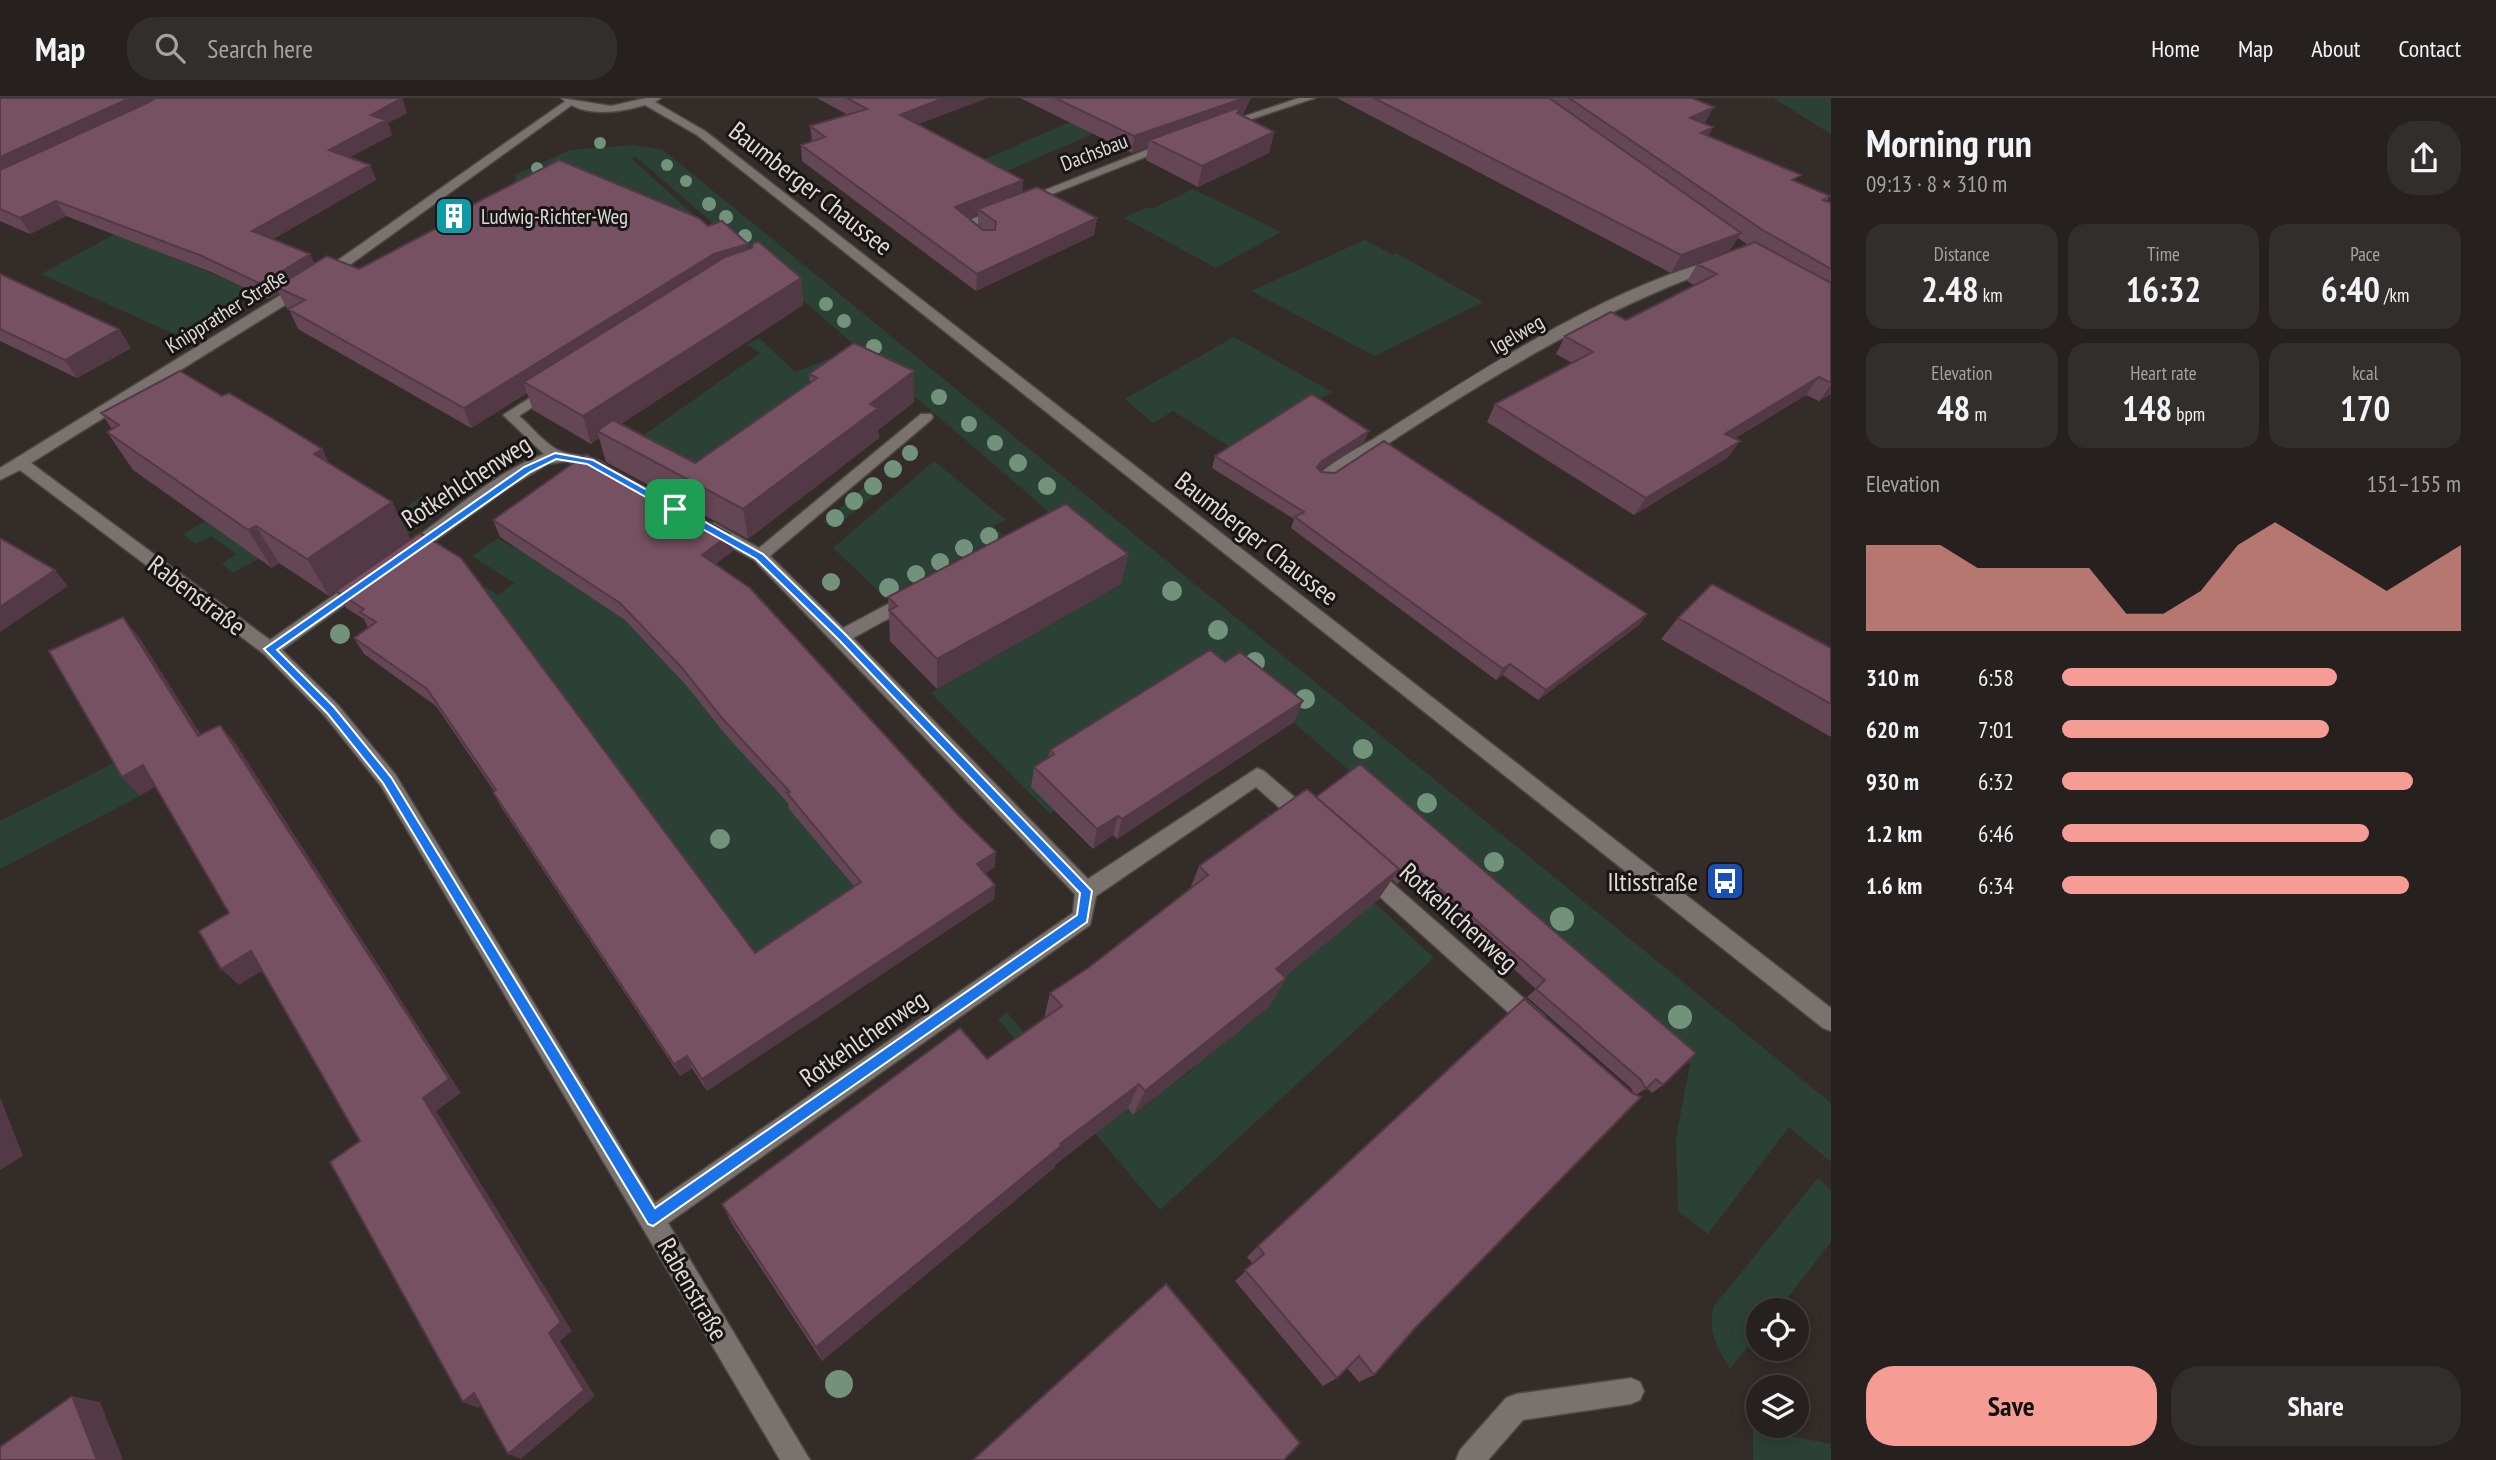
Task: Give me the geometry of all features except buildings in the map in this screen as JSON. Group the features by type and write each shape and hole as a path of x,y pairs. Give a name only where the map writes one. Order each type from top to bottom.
{"street":[{"path":"1206,131 1310,98"},
{"path":"569,100 587,107 607,109 652,100"},
{"name":"Knipprather Straße","path":"0,475 346,261 569,100"},
{"name":"Baumberger Chaussee","path":"652,100 701,133 1831,1021"},
{"name":"Dachsbau","path":"988,242 963,225 1184,139"},
{"name":"Igelweg","path":"1324,478 1466,388 1597,313 1660,284 1733,257"},
{"name":"Rotkehlchenweg","path":"566,380 510,415 555,456 590,462 614,475"},
{"path":"760,556 926,416"},
{"name":"Rotkehlchenweg","path":"270,649 527,470 555,456"},
{"name":"Rabenstraße","path":"20,462 270,649 331,710 387,780 796,1460"},
{"path":"687,516 760,556 1086,891 1257,776 1319,831"},
{"path":"841,637 925,591"},
{"name":"Rotkehlchenweg","path":"1350,858 1548,1033"},
{"name":"Rotkehlchenweg","path":"653,1219 1083,918 1086,891"},
{"path":"1470,1460 1517,1408 1631,1391"}],"green space":[{"path":"1773,98 1831,98 1831,134"},
{"path":"1070,122 1093,134 988,179 967,167"},
{"path":"633,145 663,150 1831,1103 1831,1162 1789,1127 1708,1234 1678,1211 1676,1138 1690,1064 1235,672 1032,787 1055,811 1050,814 931,693 1121,584 1070,530 636,157 631,158 722,241 516,198 515,175 570,150"},
{"path":"1193,189 1281,232 1216,268 1124,218 1147,207 1152,209"},
{"path":"115,234 233,282 283,271 190,332 172,333 41,274"},
{"path":"1365,240 1393,255 1396,253 1483,302 1375,356 1251,291"},
{"path":"1234,337 1332,392 1319,400 1362,425 1320,447 1238,452 1173,411 1153,423 1125,399"},
{"path":"759,338 795,372 854,349 686,486 614,456 760,353 747,345"},
{"path":"934,461 1006,520 993,526 1003,535 885,597 833,548"},
{"path":"873,480 880,484 882,489 834,528 823,522"},
{"path":"426,493 449,507 352,573 383,523"},
{"path":"216,514 271,552 233,573 222,564 236,554 211,536 195,544 183,534"},
{"path":"531,533 632,598 655,651 745,755 816,793 790,809 912,954 870,983 822,924 800,939 847,998 803,1028 470,578 498,595 514,583 472,556 498,538 512,547"},
{"path":"120,760 140,796 0,869 0,821"},
{"path":"1264,812 1284,818 1434,958 1160,1210 998,1019 1007,1012 1036,1047 1128,1108 1134,1115 1153,1100 1166,1079 1172,1085 1194,1068 1188,1062 1202,1051 1208,1056 1231,1036 1242,1019 1248,1024 1269,1007 1251,990 1343,919 1349,924 1367,909 1280,831"},
{"path":"1818,1178 1831,1190 1831,1242 1787,1298 1746,1298 1746,1349 1730,1369 1717,1346 1713,1332 1714,1306"},
{"path":"1753,1438 1800,1438 1831,1444 1831,1460 1753,1460"}],"place":[{"name":"Ludwig-Richter-Weg","path":"454,216"},
{"name":"Iltisstraße","path":"1725,881"}],"route":[{"path":"555,456 590,462 675,509 760,556 1086,891 1083,918 653,1219 387,780 331,710 270,649 527,470 555,456"}]}
